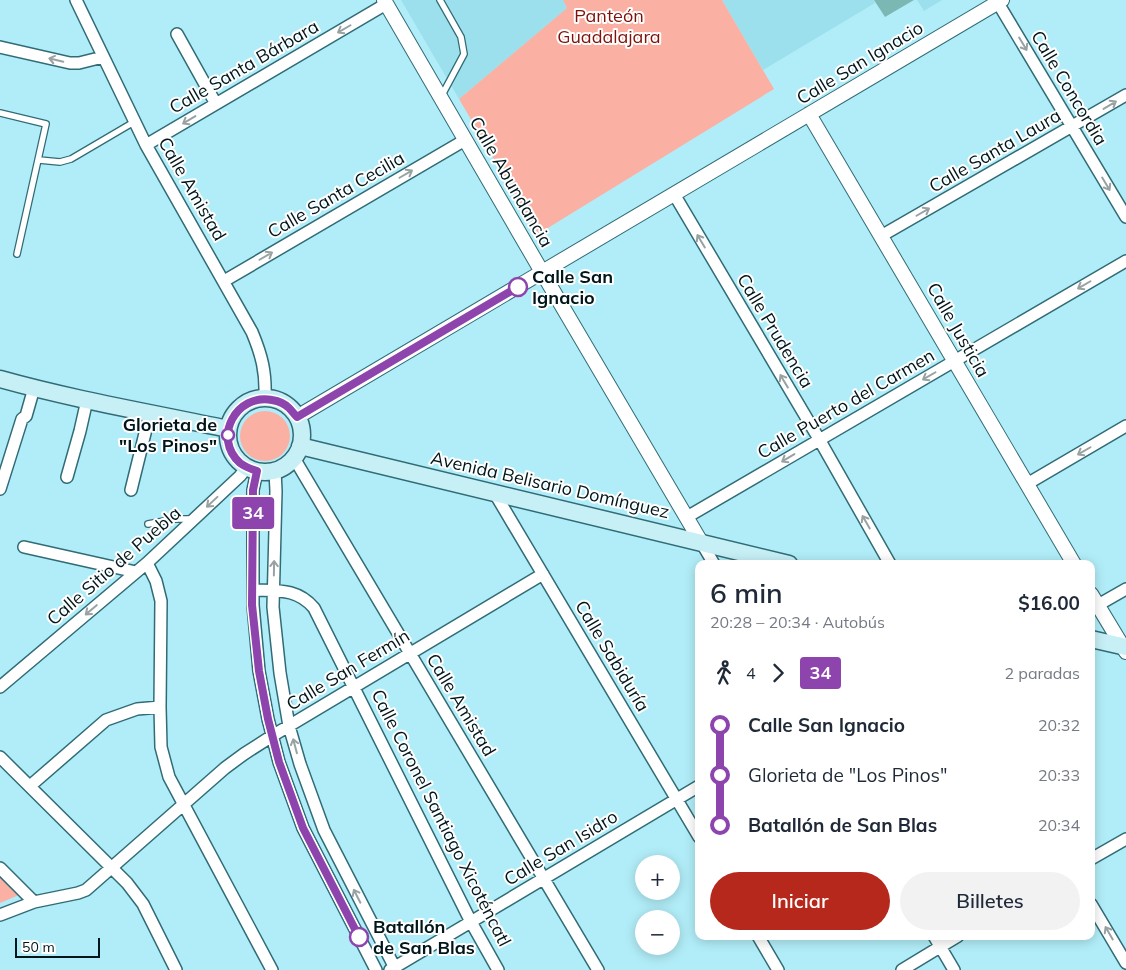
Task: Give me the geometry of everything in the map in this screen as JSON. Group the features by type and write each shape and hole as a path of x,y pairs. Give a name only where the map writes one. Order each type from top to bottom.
{"main road":[{"path":"0,379 87,400 228,429"},
{"path":"265,398 283,404 297,417 301,426 302,436 297,452 289,464 275,471 266,472 252,469 239,462 233,454 229,445 228,429 234,415 242,406 253,400 265,398"},
{"name":"Avenida Belisario Domínguez","path":"297,452 494,492 773,560"},
{"path":"1095,640 1125,649"}],"street":[{"name":"Calle Amistad","path":"78,1 146,146 252,332 262,357 265,398"},
{"name":"Calle San Ignacio","path":"297,417 1000,1"},
{"name":"Calle Concordia","path":"1000,1 1126,217"},
{"name":"Calle Abundancia","path":"385,2 712,560"},
{"name":"Calle Santa Bárbara","path":"146,146 385,2"},
{"path":"177,34 216,104"},
{"path":"0,47 70,64 103,57"},
{"name":"Calle Santa Laura","path":"881,236 1126,96"},
{"name":"Calle Justicia","path":"809,114 1072,560"},
{"name":"Calle Santa Cecilia","path":"224,281 465,140"},
{"name":"Calle Prudencia","path":"674,194 819,439 888,560"},
{"name":"Calle Puerto del Carmen","path":"687,517 1126,261"},
{"path":"0,489 22,419 26,416 30,387"},
{"path":"67,477 87,400"},
{"path":"130,490 150,413"},
{"path":"1027,484 1126,426"},
{"name":"Calle Amistad","path":"297,452 410,654 598,970"},
{"path":"252,469 252,605 259,671 272,736 279,762 303,828 376,970"},
{"name":"Calle Sitio de Puebla","path":"0,687 147,563 240,476 252,469"},
{"path":"275,471 273,607 280,673 289,726 300,764 324,830 393,969"},
{"name":"Calle Sabiduría","path":"494,492 695,831"},
{"path":"24,547 136,572"},
{"path":"147,563 156,581 161,601 161,747 169,777 272,970"},
{"name":"Calle San Fermín","path":"0,915 34,902 86,890 244,754 543,574"},
{"path":"1125,649 1095,600 1126,589"},
{"name":"Calle Coronel Santiago Xicoténcatl","path":"253,590 297,594 314,608 471,922 498,970"},
{"path":"30,786 106,720 137,709 160,707"},
{"path":"0,757 127,883 143,904 176,970"},
{"name":"Calle San Isidro","path":"393,969 695,788"},
{"path":"1095,857 1126,839"},
{"path":"0,868 34,902"},
{"path":"1095,911 1126,963"},
{"path":"760,940 778,970"},
{"path":"936,940 954,970"},
{"path":"902,970 951,940"}],"lane":[{"path":"440,0 460,37 464,54 440,98"},
{"path":"0,113 46,124 17,254"},
{"path":"39,160 60,162 70,159 134,122"},
{"path":"148,524 175,519 193,520"}],"shaded area":[{"path":"401,0 563,0 567,8 459,99"},
{"path":"722,0 874,0 875,3 763,70"},
{"path":"917,0 942,0 924,11"}],"green space":[{"name":"Panteón Guadalajara","path":"563,0 722,0 774,89 538,234 459,99 567,8"},
{"path":"260,411 270,411 283,418 290,431 290,441 283,454 270,461 260,461 251,457 244,450 240,441 240,431 244,422 251,415"},
{"path":"0,877 19,895 0,903"}],"building":[{"path":"874,0 914,0 885,17"}],"bus line":[{"name":"34","path":"359,937 303,828 279,762 272,736 259,671 252,605 253,490 257,471 239,462 233,454 229,445 228,429 234,415 242,406 253,400 265,398 277,401 288,407 297,417 518,287"}],"place":[{"name":"Calle San Ignacio","path":"518,287"},
{"name":"Glorieta de \"Los Pinos\"","path":"228,435"},
{"name":"Batallón de San Blas","path":"359,937"}]}
